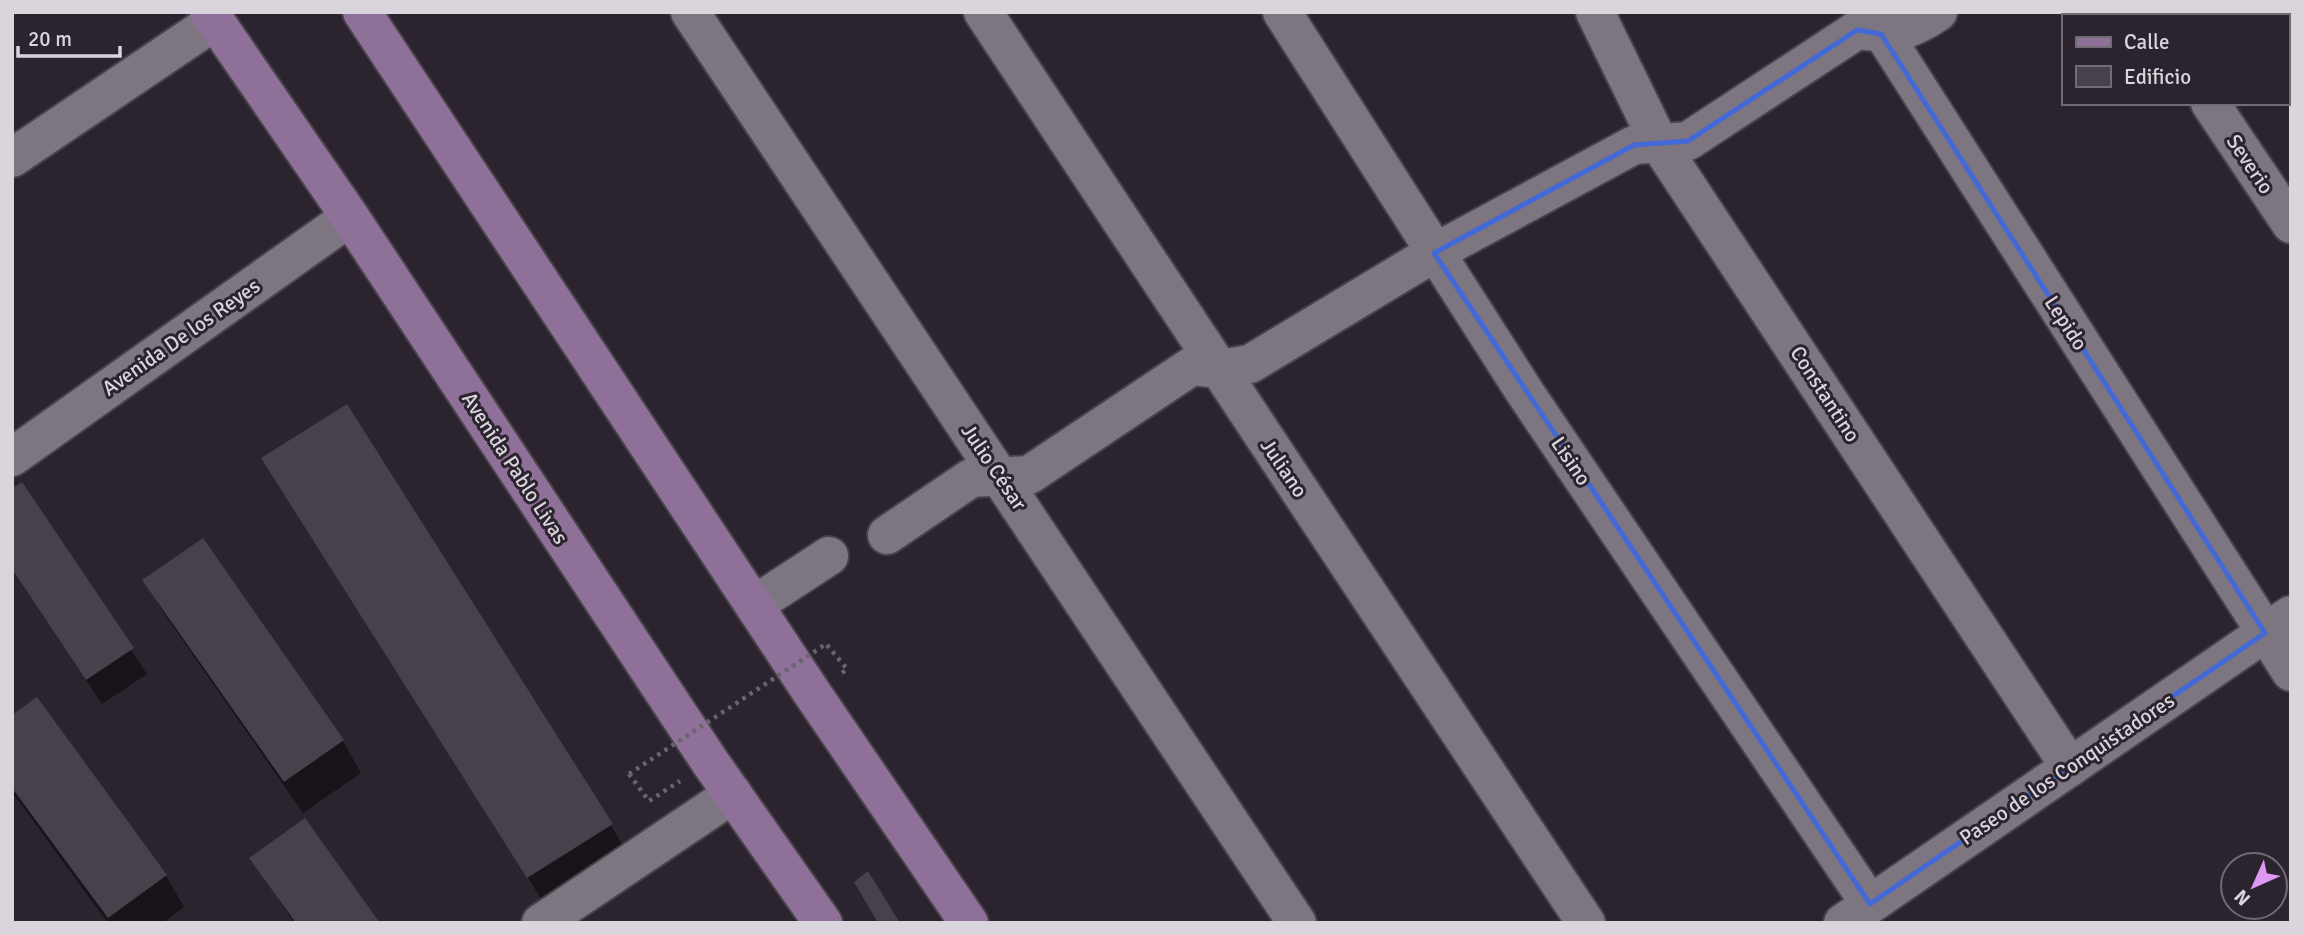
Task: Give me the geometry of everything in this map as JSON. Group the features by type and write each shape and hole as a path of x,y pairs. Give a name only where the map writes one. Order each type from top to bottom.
{"main road":[{"path":"362,12 754,605 969,923"},
{"name":"Avenida Pablo Livas","path":"213,15 822,923"}],"street":[{"name":"Julio César","path":"690,12 1297,923"},
{"name":"Juliano","path":"984,12 1586,923"},
{"name":"Constantino","path":"1595,12 1660,145 2070,767"},
{"path":"887,535 971,478 1029,475 1192,366 1219,369 1250,364 1434,253 1634,145 1688,141 1857,30 1876,23 1914,28 1938,12"},
{"path":"12,158 213,15"},
{"name":"Lisino","path":"1292,20 1434,253 1653,585 1856,913"},
{"name":"Lepido","path":"1876,23 2278,624 2291,672"},
{"name":"Severio","path":"2211,105 2291,225"},
{"name":"Avenida De los Reyes","path":"12,457 350,217"},
{"path":"754,605 829,556"},
{"name":"Paseo de los Conquistadores","path":"1856,913 2278,624"},
{"path":"541,923 733,794"}],"path":[{"path":"649,801 629,774 826,644 846,670"}],"highlighted area":[{"path":"1857,30 1881,34 2265,633 1870,904 1434,253 1634,145 1688,141"}],"building":[{"path":"347,404 613,824 527,878 261,458"},
{"path":"22,482 134,648 86,680 12,569 12,488"},
{"path":"203,538 344,740 284,782 142,580"},
{"path":"37,697 167,875 108,918 12,788 12,715"},
{"path":"305,818 380,923 296,923 249,858"},
{"path":"868,871 900,923 878,923 854,882"}]}
